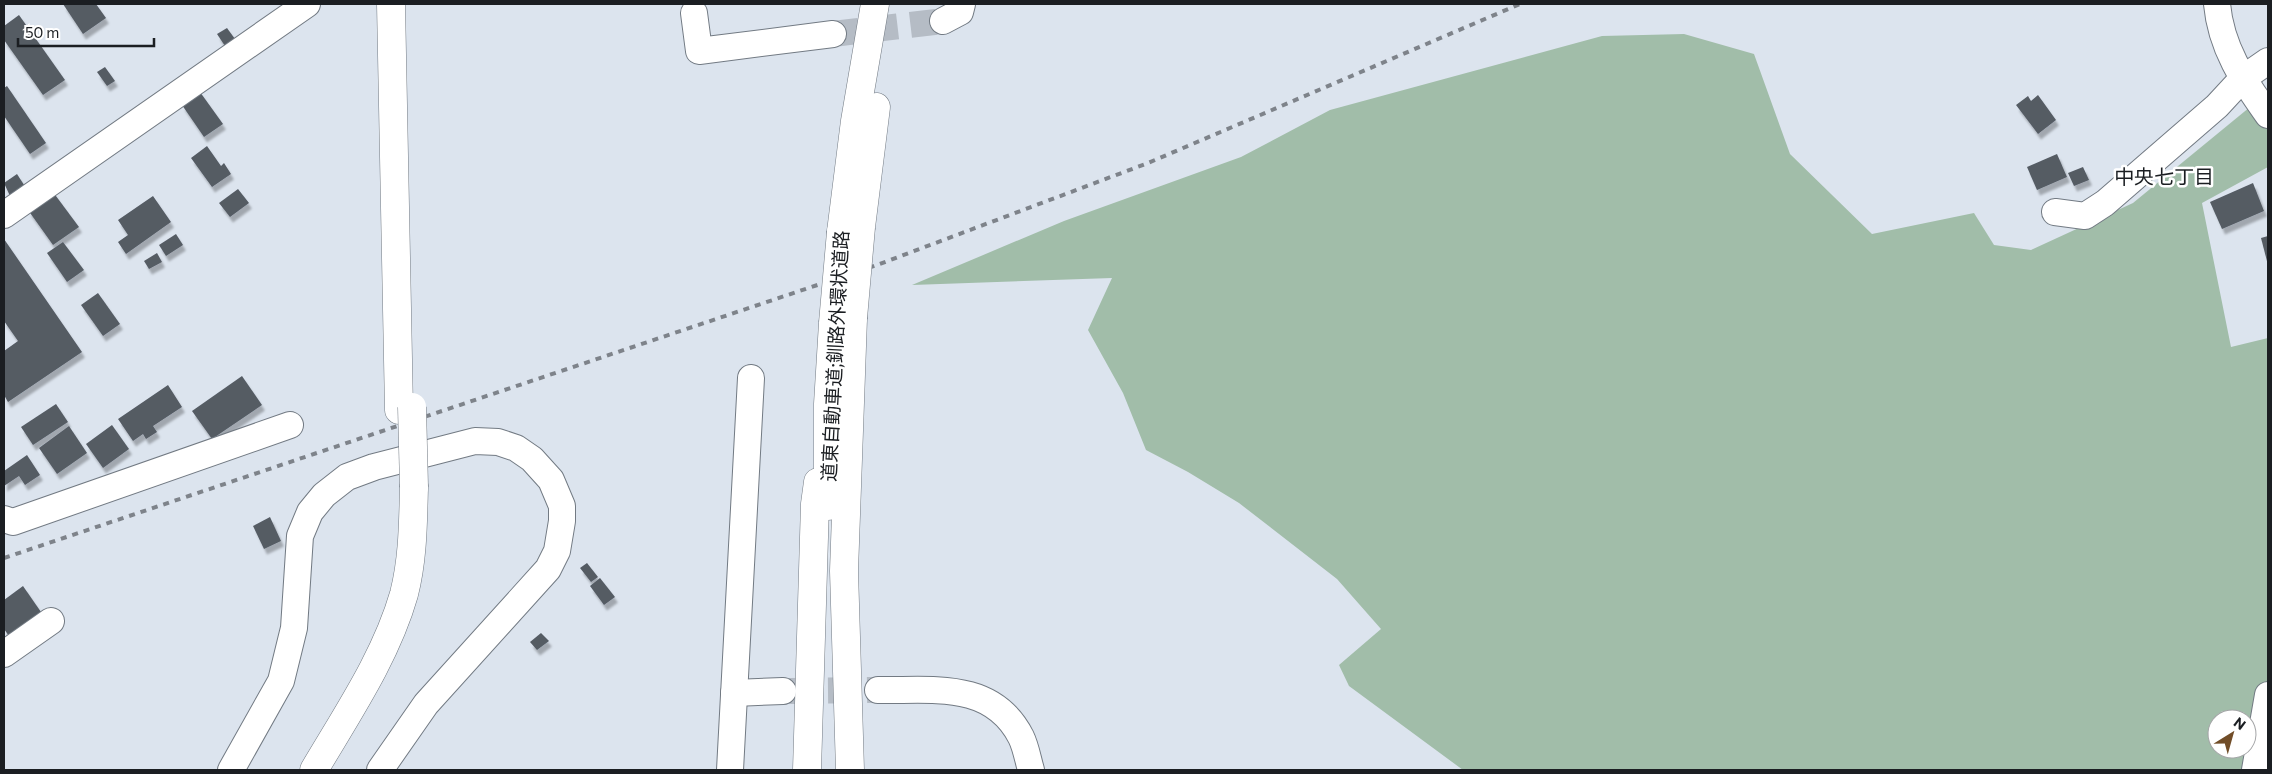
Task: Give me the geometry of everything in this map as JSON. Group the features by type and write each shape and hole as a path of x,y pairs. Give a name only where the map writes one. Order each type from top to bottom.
{"highway":[{"path":"314,770 375,665 404,594 411,558 391,4"},
{"path":"403,4 406,409"},
{"name":"道東自動車道;釧路外環状道路","path":"836,770 828,574 828,404 843,320 851,229 855,121 874,4"},
{"name":"道東自動車道;釧路外環状道路","path":"851,229 890,4"},
{"name":"道東自動車道;釧路外環状道路","path":"843,320 844,572 850,770"},
{"path":"807,770 815,504 828,404"},
{"path":"300,770 365,658 390,590 408,488"},
{"path":"844,572 866,770"}],"street":[{"path":"4,215 307,4"},
{"path":"943,21 960,12 962,4"},
{"path":"2217,4 2219,28 2242,78 2268,115"},
{"path":"694,14 699,51 833,34"},
{"path":"2055,212 2085,216 2105,203 2217,106 2242,78 2268,61"},
{"path":"730,770 750,378"},
{"path":"4,519 13,522 290,425"},
{"path":"231,770 282,681 294,628 300,536 310,512 324,495 347,477 365,470 475,441 498,442 516,448 532,459 551,480 562,506 562,521 557,551 548,569 426,704 380,770"},
{"path":"4,654 52,621"},
{"path":"878,690 960,691 993,703 1008,718 1022,738 1031,770"},
{"path":"734,692 783,691"},
{"path":"2255,770 2268,695"}],"green space":[{"path":"1684,34 1754,54 1790,154 1872,234 1974,213 1994,245 2031,250 2133,203 2250,107 2268,126 2268,167 2202,203 2231,347 2268,338 2268,770 1463,770 1349,686 1339,665 1381,629 1337,579 1239,503 1188,472 1146,450 1123,393 1088,330 1112,278 912,285 1064,221 1241,157 1330,110 1602,36"}],"building":[{"path":"63,4 96,4 106,18 83,34"},
{"path":"19,15 65,80 43,95 4,40 4,26"},
{"path":"227,28 235,39 225,46 217,34"},
{"path":"105,67 115,81 107,86 97,72"},
{"path":"7,86 46,143 30,154 4,116 4,88"},
{"path":"200,92 223,124 204,137 182,105"},
{"path":"2038,95 2056,120 2038,134 2016,105 2028,96 2031,101"},
{"path":"207,146 221,166 224,163 231,174 212,187 191,158"},
{"path":"2057,154 2067,177 2037,190 2027,167"},
{"path":"2083,167 2089,180 2074,186 2068,173"},
{"path":"17,174 26,188 11,198 4,183"},
{"path":"2253,183 2264,211 2222,229 2210,202"},
{"path":"238,189 249,203 230,217 219,203"},
{"path":"53,192 79,227 53,245 28,210"},
{"path":"153,196 171,222 126,254 118,242 128,235 118,220"},
{"path":"176,234 183,245 166,256 159,245"},
{"path":"2268,236 2268,265 2261,238"},
{"path":"4,239 82,352 8,402 4,395 4,351 18,341 4,321"},
{"path":"63,242 84,270 67,282 47,253"},
{"path":"157,253 162,262 149,269 144,261"},
{"path":"98,293 120,324 103,336 81,305"},
{"path":"242,376 262,405 212,439 192,411"},
{"path":"168,385 182,407 153,426 157,432 146,439 143,434 133,441 118,419"},
{"path":"56,404 68,422 33,445 21,427"},
{"path":"112,425 129,449 103,468 86,444"},
{"path":"69,426 87,453 57,474 39,448"},
{"path":"27,455 40,475 25,485 19,476 4,486 4,471"},
{"path":"270,517 281,541 264,549 253,526"},
{"path":"587,563 598,577 591,582 580,568"},
{"path":"600,578 615,597 604,605 590,586"},
{"path":"23,586 41,612 9,636 4,629 4,600"},
{"path":"541,633 549,641 537,650 530,642"}],"tunnel":[{"path":"833,34 943,21"},
{"path":"789,691 878,690"}],"railway":[{"path":"4,558 877,265 1148,163 1520,4"}],"district":[{"name":"中央七丁目","path":"2164,177"}]}
